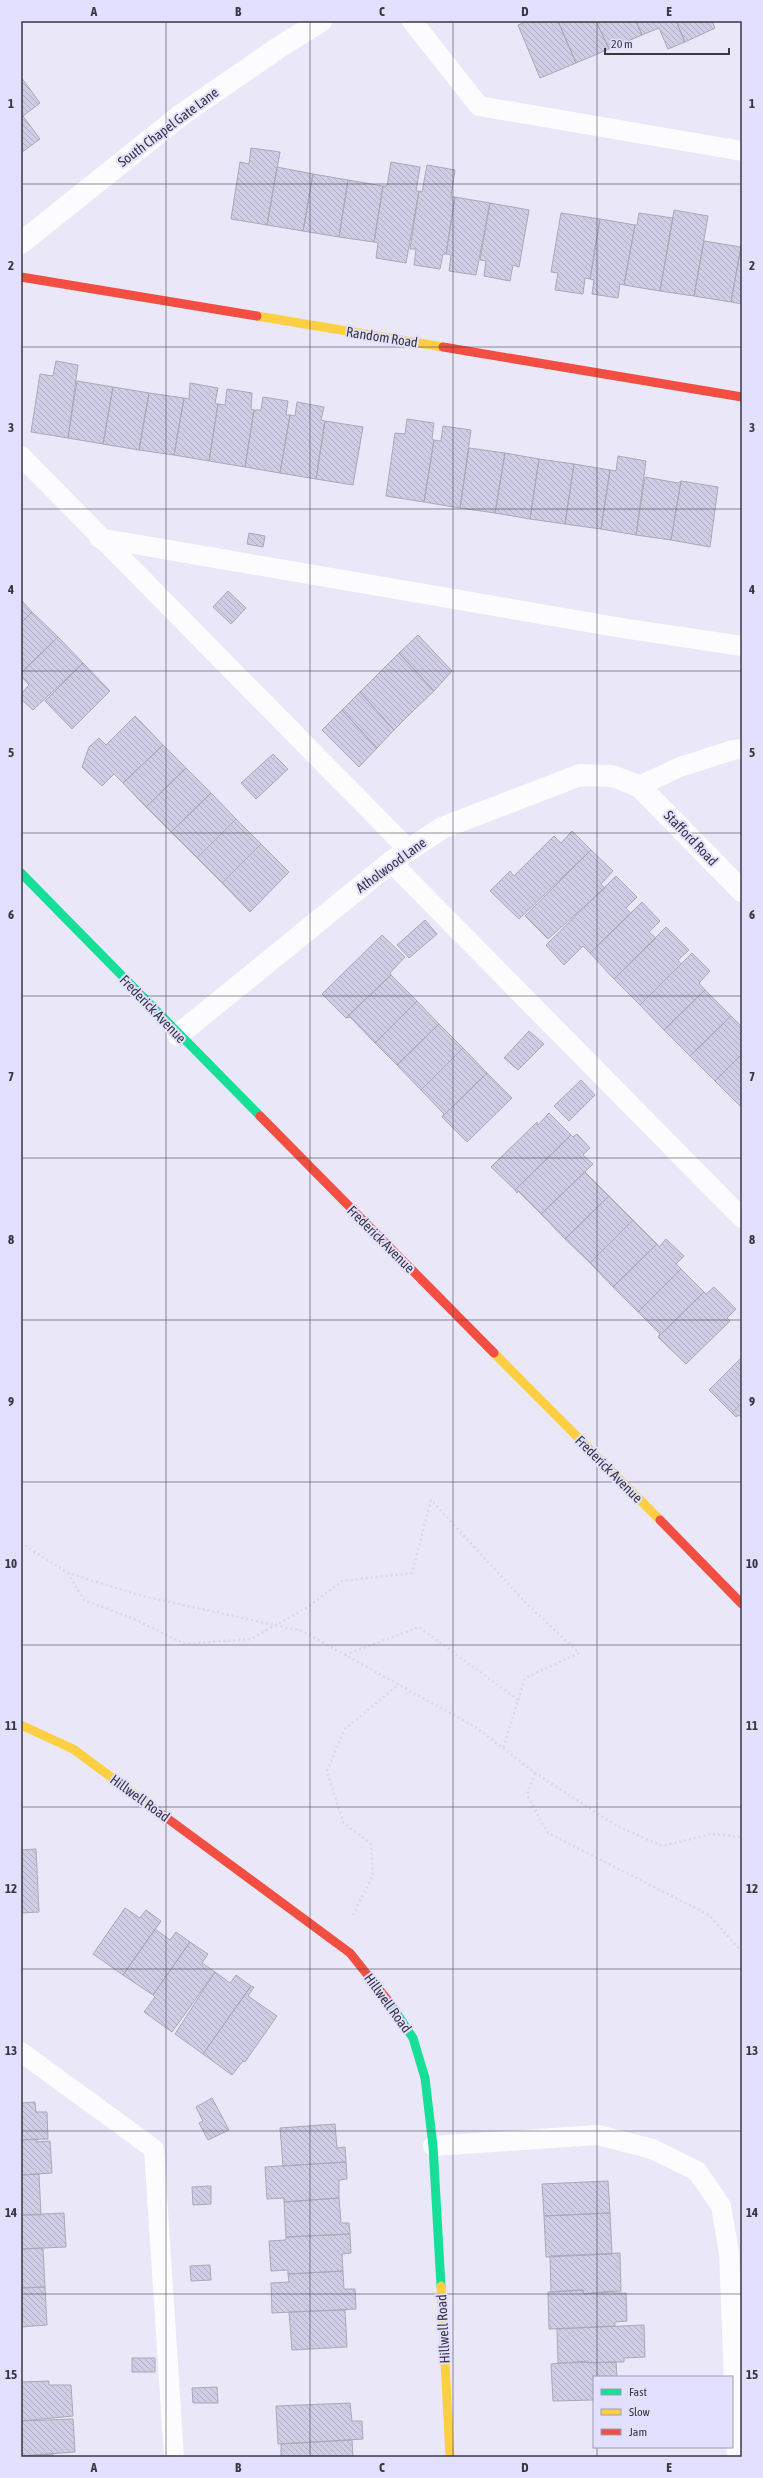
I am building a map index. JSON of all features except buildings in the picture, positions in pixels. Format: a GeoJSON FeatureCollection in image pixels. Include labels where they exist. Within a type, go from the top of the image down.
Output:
{"type":"FeatureCollection","features":[{"type":"Feature","properties":{"kind":"street","name":"South Chapel Gate Lane"},"geometry":{"type":"LineString","coordinates":[[21,243],[181,115],[278,48],[321,21]]}},
{"type":"Feature","properties":{"kind":"street","name":"Random Road"},"geometry":{"type":"LineString","coordinates":[[21,277],[742,397]]}},
{"type":"Feature","properties":{"kind":"street","name":"Atholwood Lane"},"geometry":{"type":"LineString","coordinates":[[178,1035],[400,856],[442,828],[580,775],[612,776],[640,786]]}},
{"type":"Feature","properties":{"kind":"street","name":"Stafford Road"},"geometry":{"type":"LineString","coordinates":[[640,786],[742,891]]}},
{"type":"Feature","properties":{"kind":"street","name":"Frederick Avenue"},"geometry":{"type":"LineString","coordinates":[[21,873],[178,1035],[742,1604]]}},
{"type":"Feature","properties":{"kind":"street","name":"Hillwell Road"},"geometry":{"type":"LineString","coordinates":[[21,1726],[73,1749],[350,1953],[388,2000],[413,2038],[425,2078],[433,2146],[450,2457]]}},
{"type":"Feature","properties":{"kind":"lane"},"geometry":{"type":"LineString","coordinates":[[412,21],[478,106],[742,151]]}},
{"type":"Feature","properties":{"kind":"lane"},"geometry":{"type":"LineString","coordinates":[[21,456],[742,1218]]}},
{"type":"Feature","properties":{"kind":"lane"},"geometry":{"type":"LineString","coordinates":[[100,538],[606,625],[742,646]]}},
{"type":"Feature","properties":{"kind":"lane"},"geometry":{"type":"LineString","coordinates":[[640,786],[680,766],[733,750],[742,749]]}},
{"type":"Feature","properties":{"kind":"lane"},"geometry":{"type":"LineString","coordinates":[[21,2052],[154,2149],[174,2457]]}},
{"type":"Feature","properties":{"kind":"lane"},"geometry":{"type":"LineString","coordinates":[[433,2146],[598,2135],[652,2149],[697,2171],[720,2206],[729,2253],[737,2457]]}},
{"type":"Feature","properties":{"kind":"path"},"geometry":{"type":"LineString","coordinates":[[68,1573],[84,1600],[132,1618],[185,1644],[251,1640],[308,1607],[342,1581],[412,1573],[432,1500],[526,1603],[579,1653],[525,1678],[503,1749]]}},
{"type":"Feature","properties":{"kind":"path"},"geometry":{"type":"LineString","coordinates":[[21,1543],[68,1573],[142,1596],[302,1632],[477,1728],[535,1773],[617,1826],[662,1846],[711,1834],[742,1837]]}},
{"type":"Feature","properties":{"kind":"path"},"geometry":{"type":"LineString","coordinates":[[345,1655],[419,1627],[518,1700]]}},
{"type":"Feature","properties":{"kind":"path"},"geometry":{"type":"LineString","coordinates":[[339,1945],[373,1875],[371,1844],[343,1822],[327,1771],[344,1730],[399,1684]]}},
{"type":"Feature","properties":{"kind":"path"},"geometry":{"type":"LineString","coordinates":[[535,1773],[527,1795],[548,1833],[709,1915],[742,1952]]}},
{"type":"Feature","properties":{"kind":"traffic: fast"},"geometry":{"type":"LineString","coordinates":[[21,873],[260,1116]]}},
{"type":"Feature","properties":{"kind":"traffic: fast"},"geometry":{"type":"LineString","coordinates":[[390,2003],[413,2038],[425,2078],[433,2146],[441,2286]]}},
{"type":"Feature","properties":{"kind":"traffic: slow"},"geometry":{"type":"LineString","coordinates":[[257,316],[443,347]]}},
{"type":"Feature","properties":{"kind":"traffic: slow"},"geometry":{"type":"LineString","coordinates":[[494,1353],[660,1520]]}},
{"type":"Feature","properties":{"kind":"traffic: slow"},"geometry":{"type":"LineString","coordinates":[[21,1725],[73,1749],[152,1807]]}},
{"type":"Feature","properties":{"kind":"traffic: slow"},"geometry":{"type":"LineString","coordinates":[[441,2286],[450,2457]]}},
{"type":"Feature","properties":{"kind":"traffic: jam"},"geometry":{"type":"LineString","coordinates":[[21,277],[257,316]]}},
{"type":"Feature","properties":{"kind":"traffic: jam"},"geometry":{"type":"LineString","coordinates":[[443,347],[742,397]]}},
{"type":"Feature","properties":{"kind":"traffic: jam"},"geometry":{"type":"LineString","coordinates":[[260,1116],[494,1353]]}},
{"type":"Feature","properties":{"kind":"traffic: jam"},"geometry":{"type":"LineString","coordinates":[[660,1520],[742,1604]]}},
{"type":"Feature","properties":{"kind":"traffic: jam"},"geometry":{"type":"LineString","coordinates":[[152,1807],[350,1953],[390,2003]]}}]}
